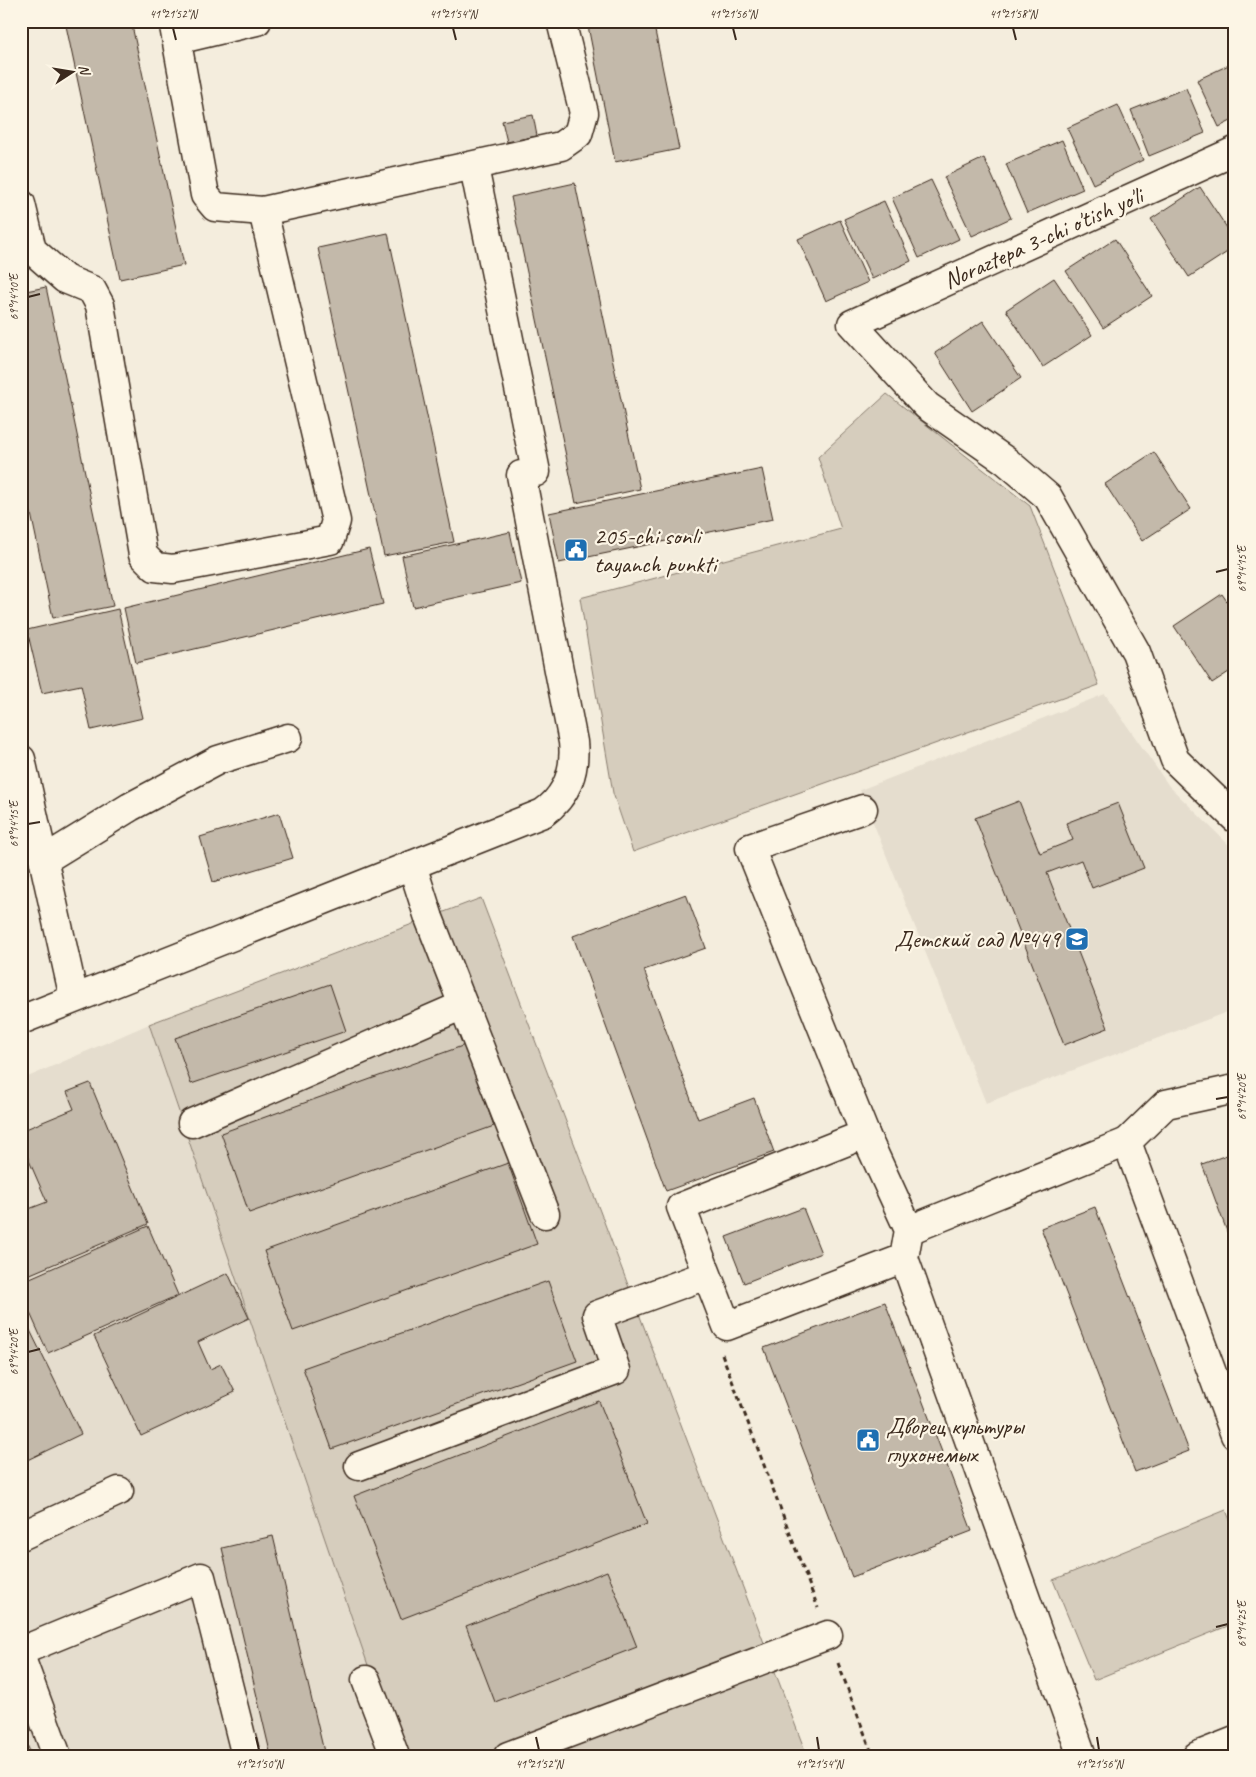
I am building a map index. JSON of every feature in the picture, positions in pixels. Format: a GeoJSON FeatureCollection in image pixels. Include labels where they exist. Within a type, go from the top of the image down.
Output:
{"type":"FeatureCollection","features":[{"type":"Feature","properties":{"kind":"street"},"geometry":{"type":"LineString","coordinates":[[257,21],[175,30],[205,195],[214,207],[263,211],[474,167],[561,146],[578,134],[584,113],[561,21]]}},
{"type":"Feature","properties":{"kind":"street","name":"Noraztepa 3-chi o'tish yo'li"},"geometry":{"type":"LineString","coordinates":[[1235,151],[852,324],[927,406],[1006,461],[1048,497],[1136,652],[1175,760],[1235,818]]}},
{"type":"Feature","properties":{"kind":"street"},"geometry":{"type":"LineString","coordinates":[[21,1020],[543,813],[559,799],[570,781],[574,762],[573,742],[521,475],[536,472],[474,167]]}},
{"type":"Feature","properties":{"kind":"street"},"geometry":{"type":"LineString","coordinates":[[21,204],[32,250],[65,279],[92,290],[100,305],[143,555],[155,567],[173,569],[330,540],[336,521],[263,211]]}},
{"type":"Feature","properties":{"kind":"street"},"geometry":{"type":"LineString","coordinates":[[44,860],[130,807],[218,760],[288,738]]}},
{"type":"Feature","properties":{"kind":"street"},"geometry":{"type":"LineString","coordinates":[[21,759],[74,998]]}},
{"type":"Feature","properties":{"kind":"street"},"geometry":{"type":"LineString","coordinates":[[863,809],[750,848],[865,1134],[910,1230],[904,1258],[1082,1756]]}},
{"type":"Feature","properties":{"kind":"street"},"geometry":{"type":"LineString","coordinates":[[412,865],[429,918],[545,1214]]}},
{"type":"Feature","properties":{"kind":"street"},"geometry":{"type":"LineString","coordinates":[[192,1123],[463,1005]]}},
{"type":"Feature","properties":{"kind":"street"},"geometry":{"type":"LineString","coordinates":[[910,1230],[1127,1142],[1166,1104],[1235,1089]]}},
{"type":"Feature","properties":{"kind":"street"},"geometry":{"type":"LineString","coordinates":[[865,1134],[681,1207],[727,1326],[904,1258]]}},
{"type":"Feature","properties":{"kind":"street"},"geometry":{"type":"LineString","coordinates":[[1127,1142],[1235,1435]]}},
{"type":"Feature","properties":{"kind":"street"},"geometry":{"type":"LineString","coordinates":[[359,1466],[616,1370],[597,1315],[706,1275]]}},
{"type":"Feature","properties":{"kind":"street"},"geometry":{"type":"LineString","coordinates":[[21,1536],[119,1491]]}},
{"type":"Feature","properties":{"kind":"street"},"geometry":{"type":"LineString","coordinates":[[21,1651],[201,1576],[246,1756]]}},
{"type":"Feature","properties":{"kind":"street"},"geometry":{"type":"LineString","coordinates":[[508,1756],[535,1751],[828,1635]]}},
{"type":"Feature","properties":{"kind":"street"},"geometry":{"type":"LineString","coordinates":[[21,1658],[58,1756]]}},
{"type":"Feature","properties":{"kind":"street"},"geometry":{"type":"LineString","coordinates":[[366,1680],[395,1756]]}},
{"type":"Feature","properties":{"kind":"street"},"geometry":{"type":"LineString","coordinates":[[1196,1756],[1235,1741]]}},
{"type":"Feature","properties":{"kind":"path"},"geometry":{"type":"LineString","coordinates":[[722,1352],[873,1756]]}},
{"type":"Feature","properties":{"kind":"shaded area"},"geometry":{"type":"Polygon","coordinates":[[[887,394],[1030,506],[1099,685],[633,852],[613,793],[580,598],[841,529],[818,457],[887,394]]]}},
{"type":"Feature","properties":{"kind":"shaded area","name":"Детский сад №449"},"geometry":{"type":"Polygon","coordinates":[[[1105,694],[1169,786],[1235,851],[1235,1009],[986,1103],[860,790],[1105,694]]]}},
{"type":"Feature","properties":{"kind":"shaded area"},"geometry":{"type":"Polygon","coordinates":[[[481,898],[807,1756],[399,1756],[149,1024],[481,898]]]}},
{"type":"Feature","properties":{"kind":"shaded area"},"geometry":{"type":"Polygon","coordinates":[[[149,1024],[399,1756],[21,1756],[21,1080],[149,1024]]]}},
{"type":"Feature","properties":{"kind":"shaded area"},"geometry":{"type":"Polygon","coordinates":[[[1226,1510],[1235,1533],[1235,1623],[1094,1680],[1053,1580],[1226,1510]]]}},
{"type":"Feature","properties":{"kind":"building"},"geometry":{"type":"Polygon","coordinates":[[[65,21],[131,21],[184,265],[120,279],[65,21]]]}},
{"type":"Feature","properties":{"kind":"building"},"geometry":{"type":"Polygon","coordinates":[[[587,21],[653,21],[679,149],[615,162],[587,21]]]}},
{"type":"Feature","properties":{"kind":"building"},"geometry":{"type":"Polygon","coordinates":[[[1235,62],[1235,119],[1219,127],[1197,80],[1235,62]]]}},
{"type":"Feature","properties":{"kind":"building"},"geometry":{"type":"Polygon","coordinates":[[[1186,88],[1205,133],[1149,156],[1131,110],[1186,88]]]}},
{"type":"Feature","properties":{"kind":"building"},"geometry":{"type":"Polygon","coordinates":[[[1118,105],[1143,160],[1093,184],[1067,128],[1118,105]]]}},
{"type":"Feature","properties":{"kind":"building"},"geometry":{"type":"Polygon","coordinates":[[[533,115],[537,136],[507,142],[502,121],[533,115]]]}},
{"type":"Feature","properties":{"kind":"building"},"geometry":{"type":"Polygon","coordinates":[[[1062,140],[1083,189],[1027,213],[1006,164],[1062,140]]]}},
{"type":"Feature","properties":{"kind":"building"},"geometry":{"type":"Polygon","coordinates":[[[984,158],[1011,218],[972,236],[944,177],[984,158]]]}},
{"type":"Feature","properties":{"kind":"building"},"geometry":{"type":"Polygon","coordinates":[[[931,180],[959,239],[919,258],[892,198],[931,180]]]}},
{"type":"Feature","properties":{"kind":"building"},"geometry":{"type":"Polygon","coordinates":[[[575,183],[640,489],[576,503],[511,197],[575,183]]]}},
{"type":"Feature","properties":{"kind":"building"},"geometry":{"type":"Polygon","coordinates":[[[1200,187],[1235,240],[1235,247],[1189,277],[1151,219],[1200,187]]]}},
{"type":"Feature","properties":{"kind":"building"},"geometry":{"type":"Polygon","coordinates":[[[884,201],[911,261],[872,279],[844,219],[884,201]]]}},
{"type":"Feature","properties":{"kind":"building"},"geometry":{"type":"Polygon","coordinates":[[[840,220],[868,282],[826,301],[798,239],[840,220]]]}},
{"type":"Feature","properties":{"kind":"building"},"geometry":{"type":"Polygon","coordinates":[[[388,233],[454,542],[384,556],[318,248],[388,233]]]}},
{"type":"Feature","properties":{"kind":"building"},"geometry":{"type":"Polygon","coordinates":[[[1115,239],[1152,296],[1103,328],[1066,271],[1115,239]]]}},
{"type":"Feature","properties":{"kind":"building"},"geometry":{"type":"Polygon","coordinates":[[[1054,278],[1092,335],[1043,367],[1006,310],[1054,278]]]}},
{"type":"Feature","properties":{"kind":"building"},"geometry":{"type":"Polygon","coordinates":[[[46,287],[113,606],[53,618],[21,466],[21,292],[46,287]]]}},
{"type":"Feature","properties":{"kind":"building"},"geometry":{"type":"Polygon","coordinates":[[[983,321],[1021,378],[972,411],[935,353],[983,321]]]}},
{"type":"Feature","properties":{"kind":"building"},"geometry":{"type":"Polygon","coordinates":[[[1154,452],[1191,509],[1142,541],[1105,484],[1154,452]]]}},
{"type":"Feature","properties":{"kind":"building"},"geometry":{"type":"Polygon","coordinates":[[[762,469],[773,519],[559,563],[549,513],[762,469]]]}},
{"type":"Feature","properties":{"kind":"building"},"geometry":{"type":"Polygon","coordinates":[[[510,532],[521,583],[413,607],[402,556],[510,532]]]}},
{"type":"Feature","properties":{"kind":"building"},"geometry":{"type":"Polygon","coordinates":[[[369,549],[383,604],[136,663],[124,608],[369,549]]]}},
{"type":"Feature","properties":{"kind":"building"},"geometry":{"type":"Polygon","coordinates":[[[1222,594],[1235,613],[1235,668],[1212,683],[1174,626],[1222,594]]]}},
{"type":"Feature","properties":{"kind":"building"},"geometry":{"type":"Polygon","coordinates":[[[118,609],[143,718],[91,730],[81,685],[42,693],[27,630],[118,609]]]}},
{"type":"Feature","properties":{"kind":"building"},"geometry":{"type":"Polygon","coordinates":[[[1019,801],[1040,853],[1073,840],[1066,823],[1118,803],[1144,868],[1092,888],[1081,860],[1047,873],[1108,1028],[1064,1045],[975,818],[1019,801]]]}},
{"type":"Feature","properties":{"kind":"building"},"geometry":{"type":"Polygon","coordinates":[[[279,813],[293,858],[213,882],[200,837],[279,813]]]}},
{"type":"Feature","properties":{"kind":"building"},"geometry":{"type":"Polygon","coordinates":[[[686,894],[706,948],[644,970],[698,1119],[754,1098],[774,1152],[666,1191],[573,936],[686,894]]]}},
{"type":"Feature","properties":{"kind":"building"},"geometry":{"type":"Polygon","coordinates":[[[330,984],[346,1031],[191,1084],[175,1038],[330,984]]]}},
{"type":"Feature","properties":{"kind":"building"},"geometry":{"type":"Polygon","coordinates":[[[465,1045],[494,1126],[249,1213],[221,1133],[465,1045]]]}},
{"type":"Feature","properties":{"kind":"building"},"geometry":{"type":"Polygon","coordinates":[[[90,1083],[148,1224],[21,1278],[21,1212],[47,1202],[21,1142],[21,1131],[74,1109],[67,1092],[90,1083]]]}},
{"type":"Feature","properties":{"kind":"building"},"geometry":{"type":"Polygon","coordinates":[[[1235,1152],[1235,1253],[1202,1164],[1235,1152]]]}},
{"type":"Feature","properties":{"kind":"building"},"geometry":{"type":"Polygon","coordinates":[[[508,1163],[537,1244],[293,1331],[264,1251],[508,1163]]]}},
{"type":"Feature","properties":{"kind":"building"},"geometry":{"type":"Polygon","coordinates":[[[1095,1207],[1189,1451],[1135,1472],[1041,1228],[1095,1207]]]}},
{"type":"Feature","properties":{"kind":"building"},"geometry":{"type":"Polygon","coordinates":[[[803,1208],[821,1253],[744,1283],[726,1237],[803,1208]]]}},
{"type":"Feature","properties":{"kind":"building"},"geometry":{"type":"Polygon","coordinates":[[[148,1226],[178,1295],[48,1353],[21,1293],[21,1282],[148,1226]]]}},
{"type":"Feature","properties":{"kind":"building"},"geometry":{"type":"Polygon","coordinates":[[[228,1273],[249,1318],[198,1342],[210,1369],[221,1364],[235,1392],[141,1436],[94,1336],[228,1273]]]}},
{"type":"Feature","properties":{"kind":"building"},"geometry":{"type":"Polygon","coordinates":[[[548,1281],[577,1361],[332,1449],[303,1368],[548,1281]]]}},
{"type":"Feature","properties":{"kind":"building"},"geometry":{"type":"Polygon","coordinates":[[[885,1302],[972,1531],[852,1577],[764,1348],[885,1302]]]}},
{"type":"Feature","properties":{"kind":"building"},"geometry":{"type":"Polygon","coordinates":[[[21,1312],[81,1434],[21,1463],[21,1312]]]}},
{"type":"Feature","properties":{"kind":"building"},"geometry":{"type":"Polygon","coordinates":[[[599,1401],[647,1524],[401,1619],[354,1496],[599,1401]]]}},
{"type":"Feature","properties":{"kind":"building"},"geometry":{"type":"Polygon","coordinates":[[[273,1536],[325,1756],[271,1756],[222,1548],[273,1536]]]}},
{"type":"Feature","properties":{"kind":"building"},"geometry":{"type":"Polygon","coordinates":[[[607,1571],[637,1647],[495,1702],[466,1626],[607,1571]]]}},
{"type":"Feature","properties":{"kind":"building"},"geometry":{"type":"Polygon","coordinates":[[[21,1731],[32,1756],[21,1756],[21,1731]]]}},
{"type":"Feature","properties":{"kind":"place","name":"205-chi sonli tayanch punkti"},"geometry":{"type":"Point","coordinates":[576,550]}},
{"type":"Feature","properties":{"kind":"place","name":"Детский сад №449"},"geometry":{"type":"Point","coordinates":[1077,939]}},
{"type":"Feature","properties":{"kind":"place","name":"Дворец культуры глухонемых"},"geometry":{"type":"Point","coordinates":[868,1440]}}]}
